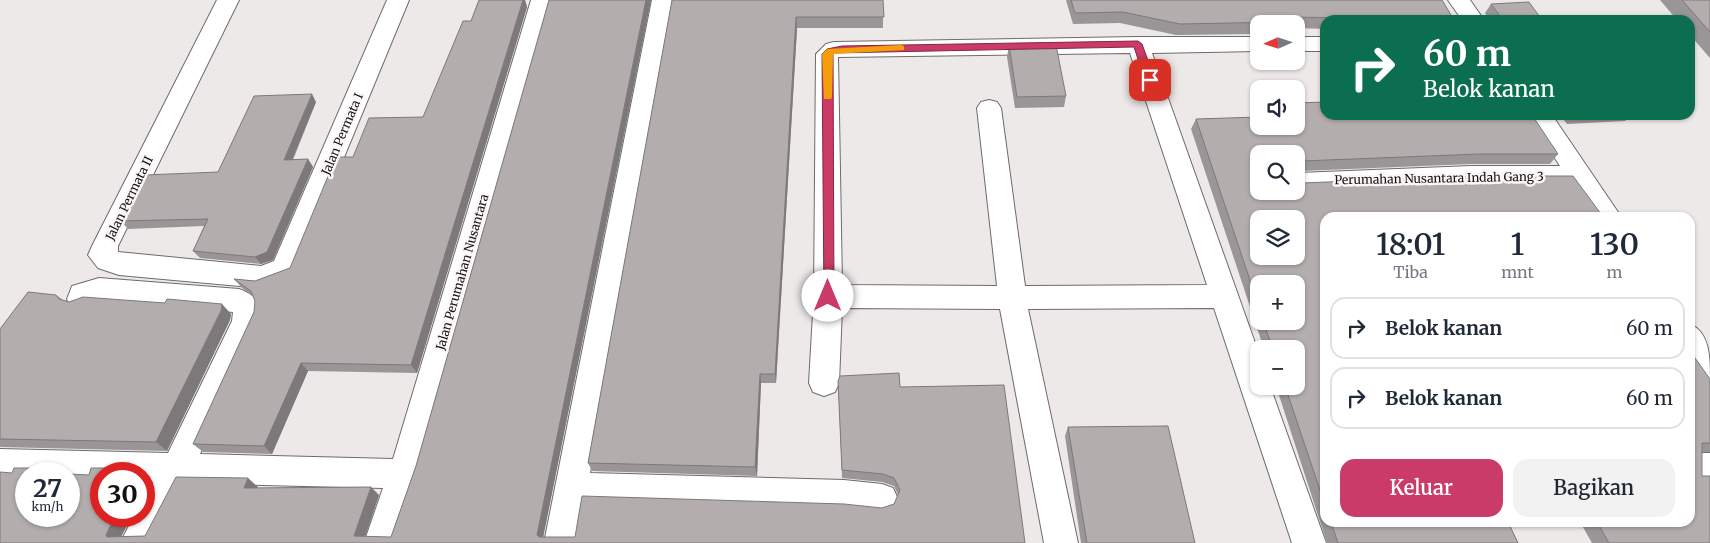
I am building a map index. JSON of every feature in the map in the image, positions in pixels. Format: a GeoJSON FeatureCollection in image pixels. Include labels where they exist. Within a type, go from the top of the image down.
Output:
{"type":"FeatureCollection","features":[{"type":"Feature","properties":{"kind":"street","name":"Jalan Permata II"},"geometry":{"type":"LineString","coordinates":[[228,0],[109,238],[102,256],[119,264],[262,277],[285,268]]}},
{"type":"Feature","properties":{"kind":"street","name":"Jalan Permata I"},"geometry":{"type":"LineString","coordinates":[[285,268],[398,0]]}},
{"type":"Feature","properties":{"kind":"street","name":"Jalan Perumahan Nusantara"},"geometry":{"type":"LineString","coordinates":[[381,543],[405,474],[510,99],[542,0]]}},
{"type":"Feature","properties":{"kind":"street"},"geometry":{"type":"LineString","coordinates":[[561,543],[663,0]]}},
{"type":"Feature","properties":{"kind":"street"},"geometry":{"type":"LineString","coordinates":[[1459,0],[1470,15]]}},
{"type":"Feature","properties":{"kind":"street"},"geometry":{"type":"LineString","coordinates":[[1138,44],[1226,296],[1309,543]]}},
{"type":"Feature","properties":{"kind":"street"},"geometry":{"type":"LineString","coordinates":[[824,383],[828,296],[827,54],[834,49],[1250,44]]}},
{"type":"Feature","properties":{"kind":"street"},"geometry":{"type":"LineString","coordinates":[[1305,44],[1320,44]]}},
{"type":"Feature","properties":{"kind":"street"},"geometry":{"type":"LineString","coordinates":[[989,108],[1012,298],[1061,543]]}},
{"type":"Feature","properties":{"kind":"street"},"geometry":{"type":"LineString","coordinates":[[1542,120],[1605,212]]}},
{"type":"Feature","properties":{"kind":"street","name":"Perumahan Nusantara Indah Gang 3"},"geometry":{"type":"LineString","coordinates":[[1305,182],[1471,175],[1580,175]]}},
{"type":"Feature","properties":{"kind":"street"},"geometry":{"type":"LineString","coordinates":[[81,299],[82,294],[99,289],[239,300],[246,305],[248,311],[246,321],[176,469],[137,543]]}},
{"type":"Feature","properties":{"kind":"street"},"geometry":{"type":"LineString","coordinates":[[828,296],[1012,298],[1226,296]]}},
{"type":"Feature","properties":{"kind":"street"},"geometry":{"type":"LineString","coordinates":[[1695,344],[1710,366]]}},
{"type":"Feature","properties":{"kind":"street"},"geometry":{"type":"LineString","coordinates":[[0,464],[405,474]]}},
{"type":"Feature","properties":{"kind":"street"},"geometry":{"type":"LineString","coordinates":[[1695,468],[1710,468]]}},
{"type":"Feature","properties":{"kind":"street"},"geometry":{"type":"LineString","coordinates":[[570,487],[844,496],[882,499]]}},
{"type":"Feature","properties":{"kind":"building"},"geometry":{"type":"Polygon","coordinates":[[[479,0],[523,0],[411,365],[301,363],[264,446],[193,444],[254,312],[255,301],[251,291],[234,279],[255,281],[290,268],[336,157],[353,157],[369,118],[423,117],[463,21],[471,21],[479,0]]]}},
{"type":"Feature","properties":{"kind":"building"},"geometry":{"type":"Polygon","coordinates":[[[549,0],[646,0],[537,535],[539,537],[575,537],[582,496],[844,504],[882,508],[894,504],[900,490],[894,478],[883,474],[842,470],[838,381],[840,376],[899,373],[900,387],[1004,385],[1025,543],[0,543],[0,472],[12,473],[14,468],[15,527],[80,527],[80,475],[89,475],[90,472],[90,527],[110,527],[106,535],[107,537],[145,536],[150,527],[155,527],[155,517],[176,477],[248,478],[244,488],[371,487],[354,536],[391,537],[416,466],[549,0]]]}},
{"type":"Feature","properties":{"kind":"building"},"geometry":{"type":"Polygon","coordinates":[[[672,0],[883,0],[884,17],[796,17],[775,374],[760,374],[755,467],[588,463],[672,0]]]}},
{"type":"Feature","properties":{"kind":"building"},"geometry":{"type":"Polygon","coordinates":[[[1071,0],[1442,0],[1451,15],[1320,15],[1320,17],[1305,17],[1305,15],[1250,15],[1250,23],[1180,24],[1123,12],[1075,13],[1071,0]]]}},
{"type":"Feature","properties":{"kind":"building"},"geometry":{"type":"Polygon","coordinates":[[[1682,0],[1710,0],[1710,32],[1682,0]]]}},
{"type":"Feature","properties":{"kind":"building"},"geometry":{"type":"Polygon","coordinates":[[[1529,2],[1538,15],[1499,15],[1491,4],[1529,2]]]}},
{"type":"Feature","properties":{"kind":"building"},"geometry":{"type":"Polygon","coordinates":[[[1009,45],[1056,45],[1066,96],[1017,97],[1009,45]]]}},
{"type":"Feature","properties":{"kind":"building"},"geometry":{"type":"Polygon","coordinates":[[[312,94],[284,160],[308,159],[267,252],[255,257],[193,251],[208,219],[121,221],[145,175],[218,172],[254,96],[312,94]]]}},
{"type":"Feature","properties":{"kind":"building"},"geometry":{"type":"Polygon","coordinates":[[[1320,102],[1320,120],[1535,120],[1558,154],[1479,154],[1305,161],[1305,145],[1250,145],[1250,200],[1305,200],[1305,183],[1479,176],[1573,176],[1600,212],[1320,212],[1320,490],[1288,395],[1305,395],[1305,340],[1270,340],[1266,330],[1305,330],[1305,275],[1250,275],[1250,280],[1196,119],[1250,117],[1250,135],[1305,135],[1305,103],[1320,102]]]}},
{"type":"Feature","properties":{"kind":"building"},"geometry":{"type":"Polygon","coordinates":[[[28,292],[56,295],[59,299],[69,302],[83,297],[165,303],[167,299],[222,304],[221,311],[156,442],[0,439],[0,329],[28,292]]]}},
{"type":"Feature","properties":{"kind":"building"},"geometry":{"type":"Polygon","coordinates":[[[1695,358],[1710,379],[1710,443],[1702,443],[1702,476],[1710,476],[1710,543],[1609,543],[1600,527],[1695,527],[1695,358]]]}},
{"type":"Feature","properties":{"kind":"building"},"geometry":{"type":"Polygon","coordinates":[[[1168,426],[1195,543],[1087,543],[1068,427],[1168,426]]]}},
{"type":"Feature","properties":{"kind":"building"},"geometry":{"type":"Polygon","coordinates":[[[1333,527],[1510,527],[1518,543],[1338,543],[1333,527]]]}},
{"type":"Feature","properties":{"kind":"slow traffic"},"geometry":{"type":"LineString","coordinates":[[827,97],[827,54],[830,51],[834,49],[901,48]]}},
{"type":"Feature","properties":{"kind":"route"},"geometry":{"type":"LineString","coordinates":[[828,296],[827,54],[830,51],[834,49],[1138,44],[1150,80]]}}]}
